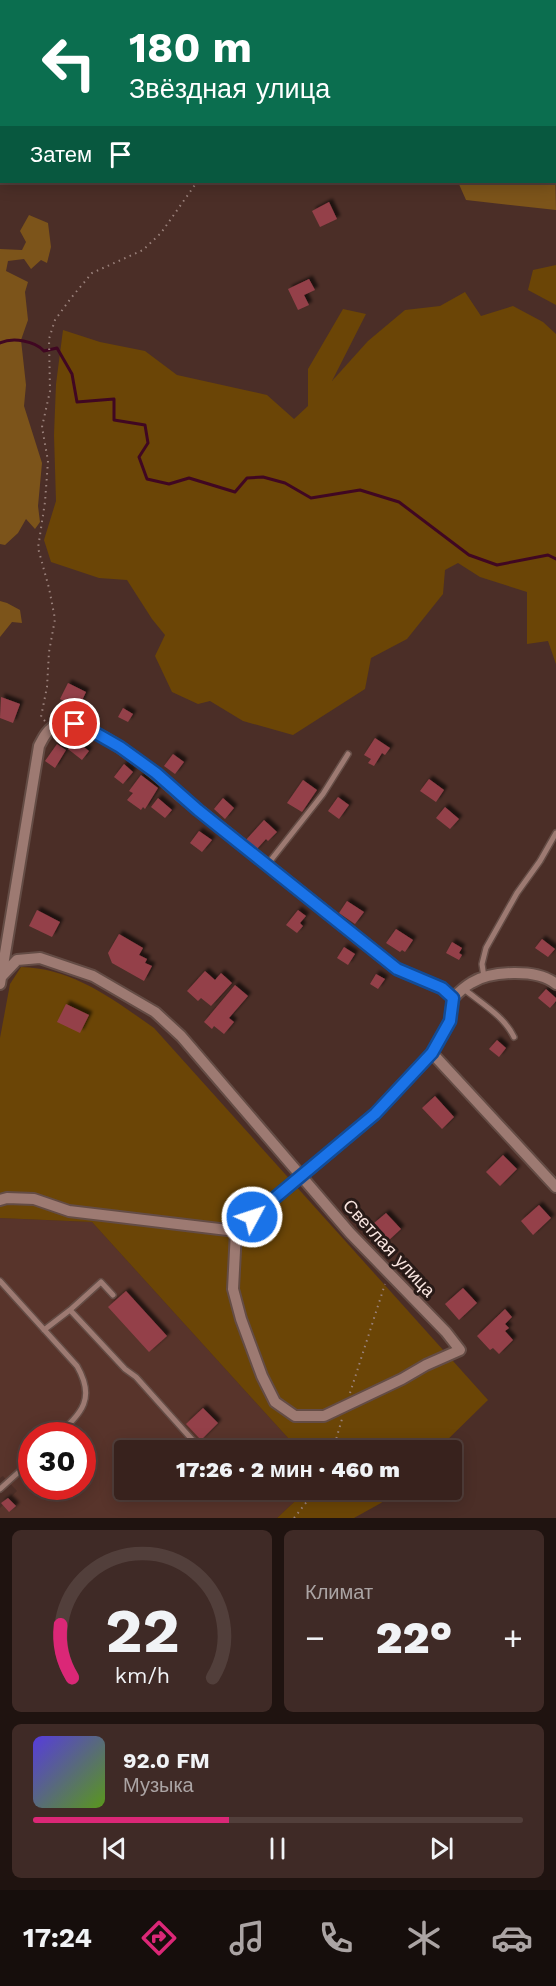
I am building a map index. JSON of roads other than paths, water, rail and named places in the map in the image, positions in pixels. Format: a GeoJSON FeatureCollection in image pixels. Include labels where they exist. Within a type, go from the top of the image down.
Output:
{"type":"FeatureCollection","features":[{"type":"Feature","properties":{"kind":"street"},"geometry":{"type":"LineString","coordinates":[[1,980],[39,746],[46,734],[56,725],[75,724],[120,747],[156,773],[397,969],[442,988],[453,998]]}},
{"type":"Feature","properties":{"kind":"street","name":"Светлая улица"},"geometry":{"type":"LineString","coordinates":[[1,980],[16,960],[40,958],[93,976],[155,1012],[181,1036],[350,1233],[446,1332],[460,1350],[324,1416],[295,1416],[275,1402],[252,1349],[233,1289],[236,1231]]}},
{"type":"Feature","properties":{"kind":"street"},"geometry":{"type":"LineString","coordinates":[[0,1200],[34,1199],[69,1211],[236,1231],[375,1114],[432,1053],[450,1021],[453,998],[471,983],[492,974],[530,974],[552,980],[556,984]]}},
{"type":"Feature","properties":{"kind":"street"},"geometry":{"type":"LineString","coordinates":[[432,1053],[556,1187]]}},
{"type":"Feature","properties":{"kind":"lane"},"geometry":{"type":"LineString","coordinates":[[267,865],[323,794],[348,754]]}},
{"type":"Feature","properties":{"kind":"lane"},"geometry":{"type":"LineString","coordinates":[[484,977],[482,964],[486,948],[517,893],[540,861],[556,833]]}},
{"type":"Feature","properties":{"kind":"lane"},"geometry":{"type":"LineString","coordinates":[[464,989],[489,1008],[514,1037]]}},
{"type":"Feature","properties":{"kind":"lane"},"geometry":{"type":"LineString","coordinates":[[0,1281],[77,1366],[87,1389],[85,1402],[79,1414],[71,1422]]}},
{"type":"Feature","properties":{"kind":"lane"},"geometry":{"type":"LineString","coordinates":[[44,1330],[100,1282],[113,1295]]}},
{"type":"Feature","properties":{"kind":"lane"},"geometry":{"type":"LineString","coordinates":[[70,1310],[125,1369],[136,1377],[192,1440]]}},
{"type":"Feature","properties":{"kind":"lane"},"geometry":{"type":"LineString","coordinates":[[0,1489],[18,1473]]}},
{"type":"Feature","properties":{"kind":"waterway"},"geometry":{"type":"LineString","coordinates":[[0,343],[17,340],[30,342],[44,351],[57,348],[72,374],[77,402],[114,399],[114,420],[145,425],[148,443],[139,457],[147,479],[169,484],[189,478],[235,492],[247,478],[263,477],[285,483],[311,498],[360,490],[399,502],[469,555],[497,565],[548,555],[556,559]]}}]}
